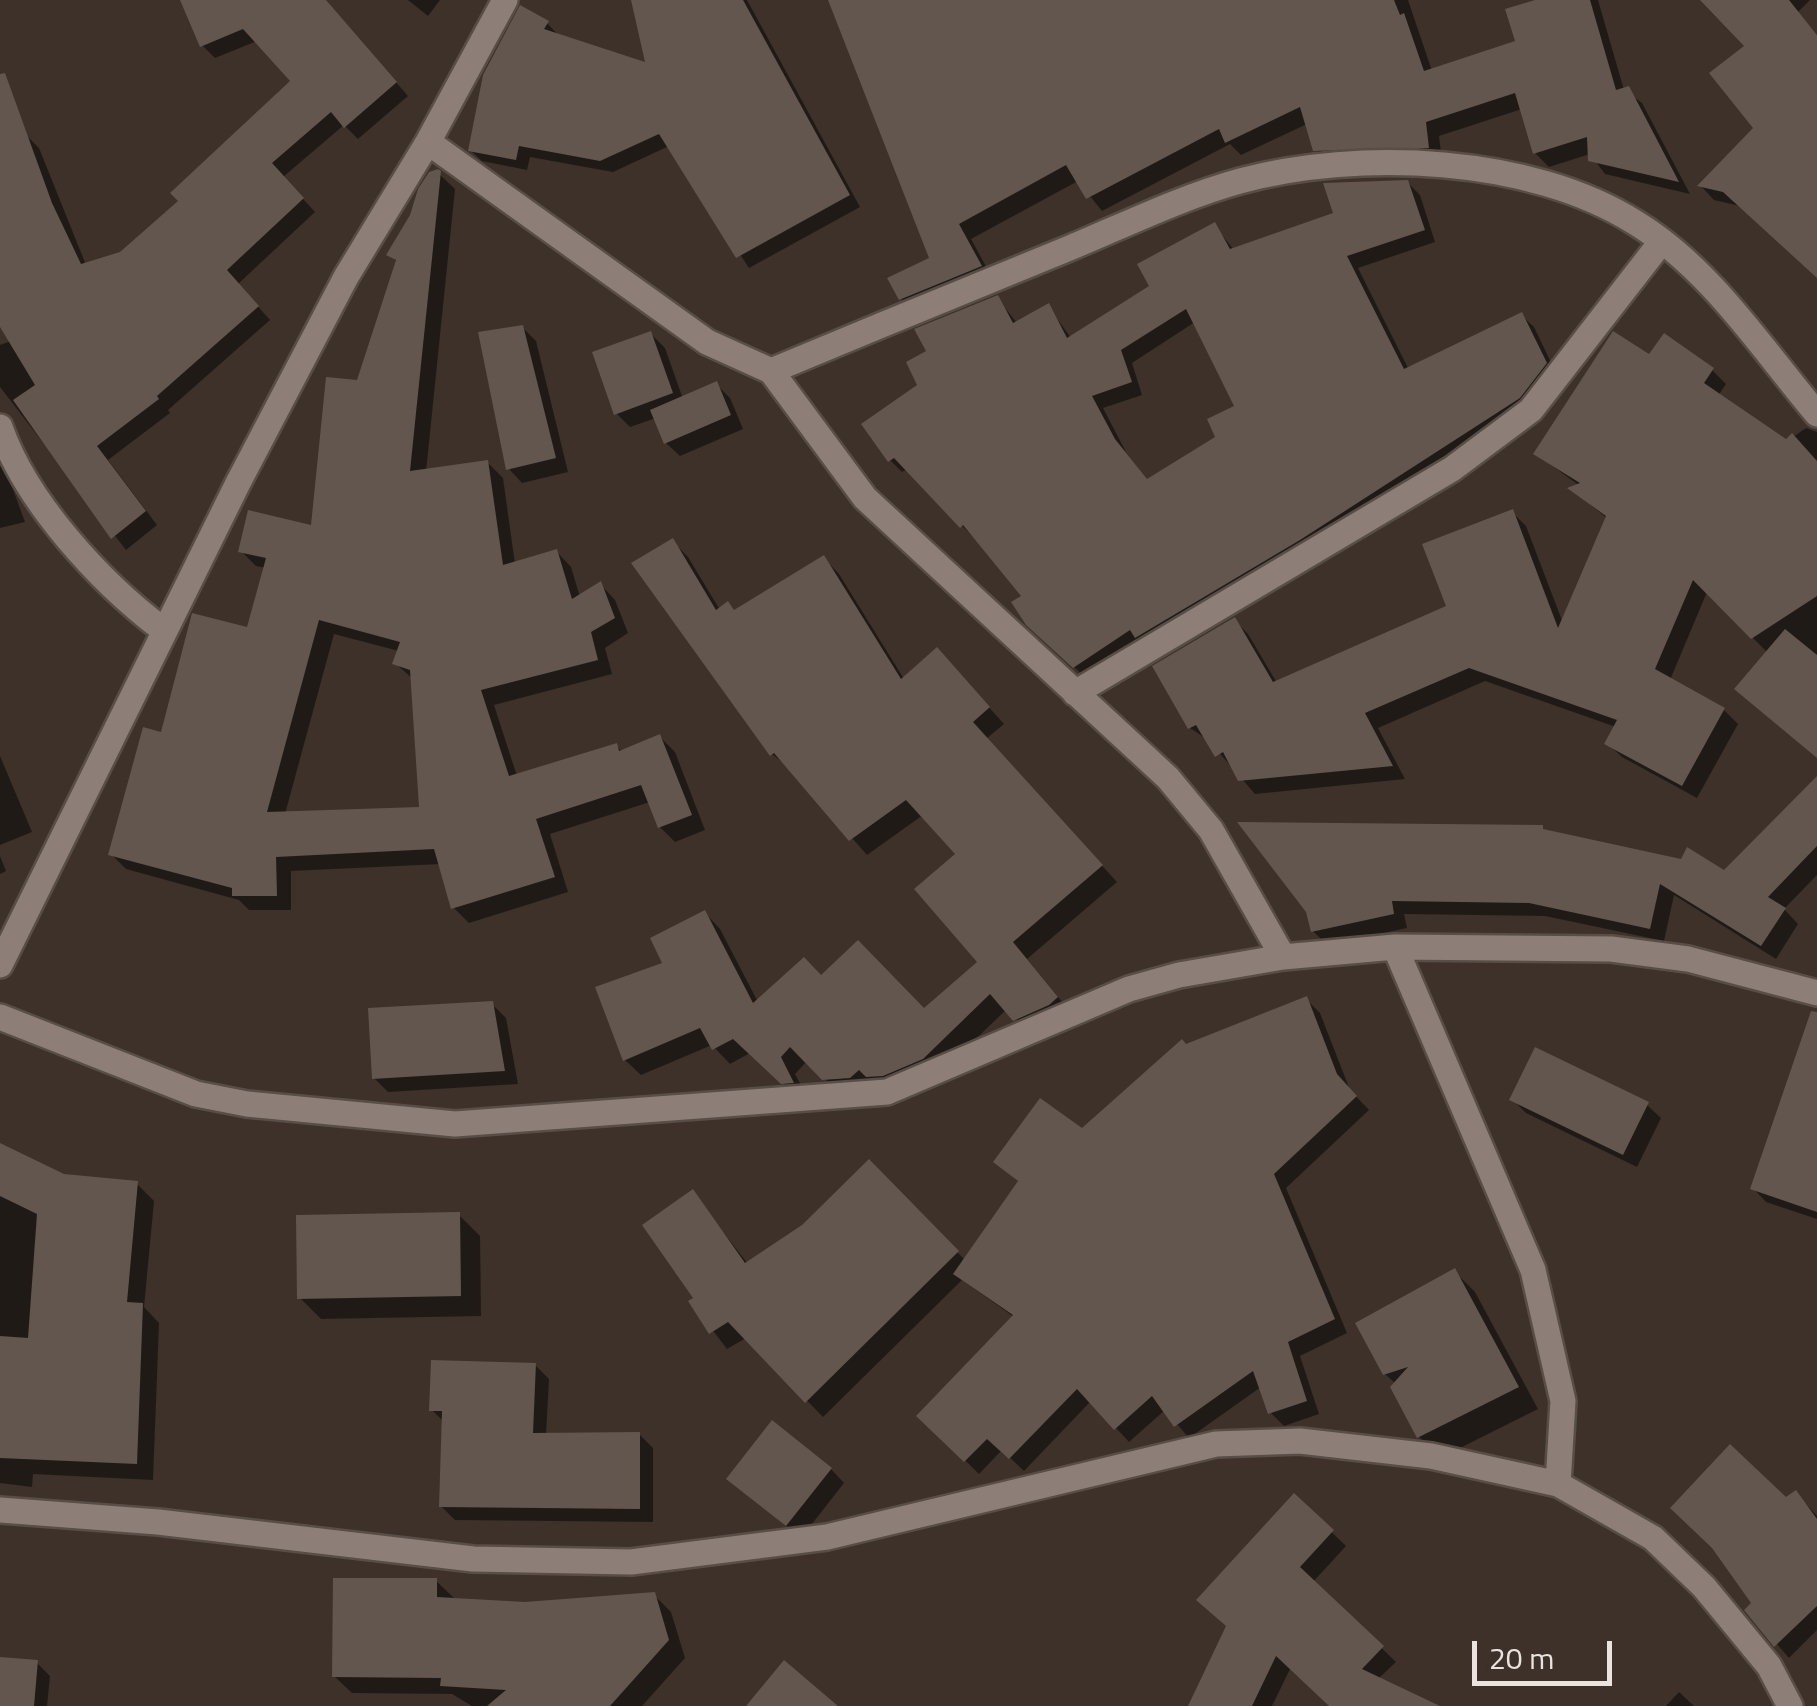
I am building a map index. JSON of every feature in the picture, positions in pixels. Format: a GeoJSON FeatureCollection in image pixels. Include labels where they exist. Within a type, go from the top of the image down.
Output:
{"type":"FeatureCollection","features":[{"type":"Feature","properties":{"kind":"street"},"geometry":{"type":"LineString","coordinates":[[0,965],[162,629],[346,277],[428,142],[505,0]]}},
{"type":"Feature","properties":{"kind":"street"},"geometry":{"type":"LineString","coordinates":[[428,142],[707,342],[772,370],[865,498],[1168,778],[1210,830],[1283,956]]}},
{"type":"Feature","properties":{"kind":"street"},"geometry":{"type":"LineString","coordinates":[[772,370],[1154,212],[1261,178],[1354,164],[1454,166],[1583,193],[1662,241],[1708,282],[1817,414]]}},
{"type":"Feature","properties":{"kind":"street"},"geometry":{"type":"LineString","coordinates":[[1075,692],[1452,470],[1531,410],[1662,241]]}},
{"type":"Feature","properties":{"kind":"street"},"geometry":{"type":"LineString","coordinates":[[0,427],[35,491],[100,578],[162,629]]}},
{"type":"Feature","properties":{"kind":"street"},"geometry":{"type":"LineString","coordinates":[[1396,948],[1533,1270],[1562,1401],[1558,1484]]}},
{"type":"Feature","properties":{"kind":"street"},"geometry":{"type":"LineString","coordinates":[[0,1017],[196,1094],[247,1104],[455,1124],[888,1092],[1129,989],[1179,975],[1283,956],[1396,948],[1611,949],[1688,959],[1817,993]]}},
{"type":"Feature","properties":{"kind":"street"},"geometry":{"type":"LineString","coordinates":[[0,1510],[158,1522],[474,1559],[632,1562],[826,1536],[1216,1444],[1300,1441],[1412,1454],[1558,1484],[1653,1538],[1704,1587],[1748,1640],[1790,1706]]}},
{"type":"Feature","properties":{"kind":"building"},"geometry":{"type":"Polygon","coordinates":[[[180,0],[326,0],[397,82],[344,128],[331,112],[272,163],[304,198],[227,270],[259,306],[157,396],[159,399],[97,446],[146,511],[111,539],[13,400],[35,385],[0,327],[0,74],[5,73],[52,203],[81,264],[120,252],[178,201],[170,193],[290,81],[243,29],[200,47],[180,0]]]}},
{"type":"Feature","properties":{"kind":"building"},"geometry":{"type":"Polygon","coordinates":[[[631,0],[743,0],[850,195],[736,258],[659,134],[600,161],[519,146],[516,160],[468,151],[483,75],[520,5],[549,21],[544,29],[645,62],[631,0]]]}},
{"type":"Feature","properties":{"kind":"building"},"geometry":{"type":"Polygon","coordinates":[[[828,0],[1394,0],[1400,15],[1404,13],[1424,71],[1515,41],[1505,9],[1535,0],[1590,0],[1616,90],[1629,86],[1679,182],[1588,161],[1587,137],[1533,154],[1515,93],[1426,122],[1429,148],[1313,151],[1300,107],[1225,143],[1219,129],[1086,199],[1066,165],[959,224],[982,266],[899,300],[887,278],[929,258],[828,0]]]}},
{"type":"Feature","properties":{"kind":"building"},"geometry":{"type":"Polygon","coordinates":[[[1700,0],[1789,0],[1817,35],[1817,278],[1723,192],[1697,186],[1753,128],[1709,73],[1744,46],[1700,0]]]}},
{"type":"Feature","properties":{"kind":"building"},"geometry":{"type":"Polygon","coordinates":[[[441,171],[410,471],[488,460],[503,565],[557,549],[572,599],[601,581],[615,618],[591,632],[598,660],[481,690],[509,776],[617,743],[619,751],[660,734],[692,815],[658,828],[641,785],[536,819],[555,877],[451,909],[434,849],[276,857],[277,896],[232,896],[232,888],[108,855],[143,727],[161,732],[192,613],[247,627],[266,558],[238,552],[248,510],[311,525],[326,377],[357,380],[396,260],[386,255],[429,172],[441,171]],[[319,620],[267,812],[419,807],[410,670],[392,664],[400,642],[319,620]]]}},
{"type":"Feature","properties":{"kind":"building"},"geometry":{"type":"Polygon","coordinates":[[[1408,180],[1425,230],[1347,256],[1404,369],[1522,312],[1547,363],[1520,398],[1300,540],[1135,638],[1130,630],[1073,668],[1026,625],[1011,602],[1021,596],[963,525],[960,528],[894,458],[888,462],[861,424],[917,385],[906,362],[926,351],[914,329],[998,295],[1013,323],[1049,303],[1067,338],[1149,286],[1137,264],[1215,222],[1230,249],[1333,213],[1323,183],[1408,180]],[[1186,309],[1121,350],[1132,382],[1092,396],[1115,439],[1147,479],[1215,437],[1207,419],[1234,406],[1186,309]]]}},
{"type":"Feature","properties":{"kind":"building"},"geometry":{"type":"Polygon","coordinates":[[[523,325],[556,458],[506,470],[478,332],[523,325]]]}},
{"type":"Feature","properties":{"kind":"building"},"geometry":{"type":"Polygon","coordinates":[[[651,331],[673,393],[614,415],[592,352],[651,331]]]}},
{"type":"Feature","properties":{"kind":"building"},"geometry":{"type":"Polygon","coordinates":[[[1613,331],[1649,354],[1664,333],[1714,368],[1704,383],[1786,439],[1792,433],[1817,461],[1817,596],[1751,639],[1693,580],[1655,669],[1725,708],[1682,786],[1604,744],[1617,720],[1469,668],[1365,713],[1393,766],[1238,781],[1223,752],[1215,757],[1196,725],[1188,729],[1152,666],[1235,617],[1273,682],[1446,606],[1422,544],[1513,509],[1558,628],[1606,516],[1567,488],[1580,483],[1533,454],[1613,331]]]}},
{"type":"Feature","properties":{"kind":"building"},"geometry":{"type":"Polygon","coordinates":[[[717,381],[731,415],[664,444],[650,410],[717,381]]]}},
{"type":"Feature","properties":{"kind":"building"},"geometry":{"type":"Polygon","coordinates":[[[673,538],[716,610],[728,601],[734,610],[824,555],[901,679],[937,647],[990,707],[973,722],[1103,865],[1013,942],[1058,997],[1049,1005],[1013,1021],[990,994],[923,1059],[883,1076],[866,1077],[859,1070],[850,1078],[822,1080],[790,1047],[781,1057],[794,1083],[781,1084],[733,1039],[712,1050],[700,1028],[623,1061],[595,987],[662,963],[650,938],[705,910],[753,1003],[804,957],[821,975],[858,940],[924,1008],[977,962],[914,889],[955,854],[906,800],[849,841],[774,753],[770,756],[631,563],[673,538]]]}},
{"type":"Feature","properties":{"kind":"building"},"geometry":{"type":"Polygon","coordinates":[[[1785,629],[1817,655],[1817,758],[1734,689],[1785,629]]]}},
{"type":"Feature","properties":{"kind":"building"},"geometry":{"type":"Polygon","coordinates":[[[1817,776],[1817,846],[1768,897],[1786,908],[1761,946],[1660,884],[1650,929],[1529,903],[1392,901],[1394,914],[1311,932],[1306,912],[1237,822],[1543,825],[1543,829],[1681,859],[1687,847],[1724,870],[1817,776]]]}},
{"type":"Feature","properties":{"kind":"building"},"geometry":{"type":"Polygon","coordinates":[[[1307,996],[1337,1074],[1357,1096],[1274,1174],[1335,1319],[1288,1342],[1307,1401],[1268,1414],[1253,1371],[1174,1427],[1152,1396],[1114,1430],[1077,1389],[1009,1459],[987,1439],[964,1462],[916,1416],[1013,1315],[953,1274],[1018,1181],[993,1162],[1040,1098],[1082,1128],[1182,1039],[1186,1044],[1307,996]]]}},
{"type":"Feature","properties":{"kind":"building"},"geometry":{"type":"Polygon","coordinates":[[[493,1001],[505,1071],[372,1079],[368,1008],[493,1001]]]}},
{"type":"Feature","properties":{"kind":"building"},"geometry":{"type":"Polygon","coordinates":[[[1811,1011],[1817,1012],[1817,1212],[1750,1189],[1811,1011]]]}},
{"type":"Feature","properties":{"kind":"building"},"geometry":{"type":"Polygon","coordinates":[[[1535,1047],[1649,1102],[1623,1155],[1509,1100],[1535,1047]]]}},
{"type":"Feature","properties":{"kind":"building"},"geometry":{"type":"Polygon","coordinates":[[[0,1143],[64,1174],[138,1181],[127,1302],[143,1303],[137,1464],[0,1458],[0,1336],[28,1338],[37,1214],[0,1196],[0,1143]]]}},
{"type":"Feature","properties":{"kind":"building"},"geometry":{"type":"Polygon","coordinates":[[[869,1159],[959,1251],[805,1403],[728,1322],[709,1334],[688,1301],[693,1298],[642,1225],[693,1189],[745,1263],[802,1225],[869,1159]]]}},
{"type":"Feature","properties":{"kind":"building"},"geometry":{"type":"Polygon","coordinates":[[[460,1212],[461,1296],[297,1299],[296,1215],[460,1212]]]}},
{"type":"Feature","properties":{"kind":"building"},"geometry":{"type":"Polygon","coordinates":[[[1455,1268],[1519,1387],[1417,1438],[1390,1387],[1408,1367],[1383,1375],[1355,1323],[1455,1268]]]}},
{"type":"Feature","properties":{"kind":"building"},"geometry":{"type":"Polygon","coordinates":[[[431,1360],[536,1363],[533,1433],[640,1432],[640,1509],[439,1507],[442,1411],[429,1411],[431,1360]]]}},
{"type":"Feature","properties":{"kind":"building"},"geometry":{"type":"Polygon","coordinates":[[[772,1420],[832,1468],[786,1526],[726,1479],[772,1420]]]}},
{"type":"Feature","properties":{"kind":"building"},"geometry":{"type":"Polygon","coordinates":[[[1730,1444],[1786,1497],[1796,1490],[1817,1519],[1817,1606],[1774,1647],[1744,1610],[1751,1603],[1712,1548],[1670,1508],[1730,1444]]]}},
{"type":"Feature","properties":{"kind":"building"},"geometry":{"type":"Polygon","coordinates":[[[1294,1493],[1334,1530],[1300,1567],[1384,1646],[1362,1669],[1440,1706],[1329,1706],[1276,1656],[1252,1706],[1188,1706],[1226,1626],[1196,1600],[1294,1493]]]}},
{"type":"Feature","properties":{"kind":"building"},"geometry":{"type":"Polygon","coordinates":[[[333,1578],[437,1578],[437,1597],[525,1602],[655,1592],[669,1640],[610,1706],[487,1706],[506,1690],[440,1686],[441,1678],[332,1677],[333,1578]]]}},
{"type":"Feature","properties":{"kind":"building"},"geometry":{"type":"Polygon","coordinates":[[[0,1657],[38,1660],[34,1706],[0,1706],[0,1657]]]}},
{"type":"Feature","properties":{"kind":"building"},"geometry":{"type":"Polygon","coordinates":[[[784,1660],[838,1706],[746,1706],[784,1660]]]}}]}
